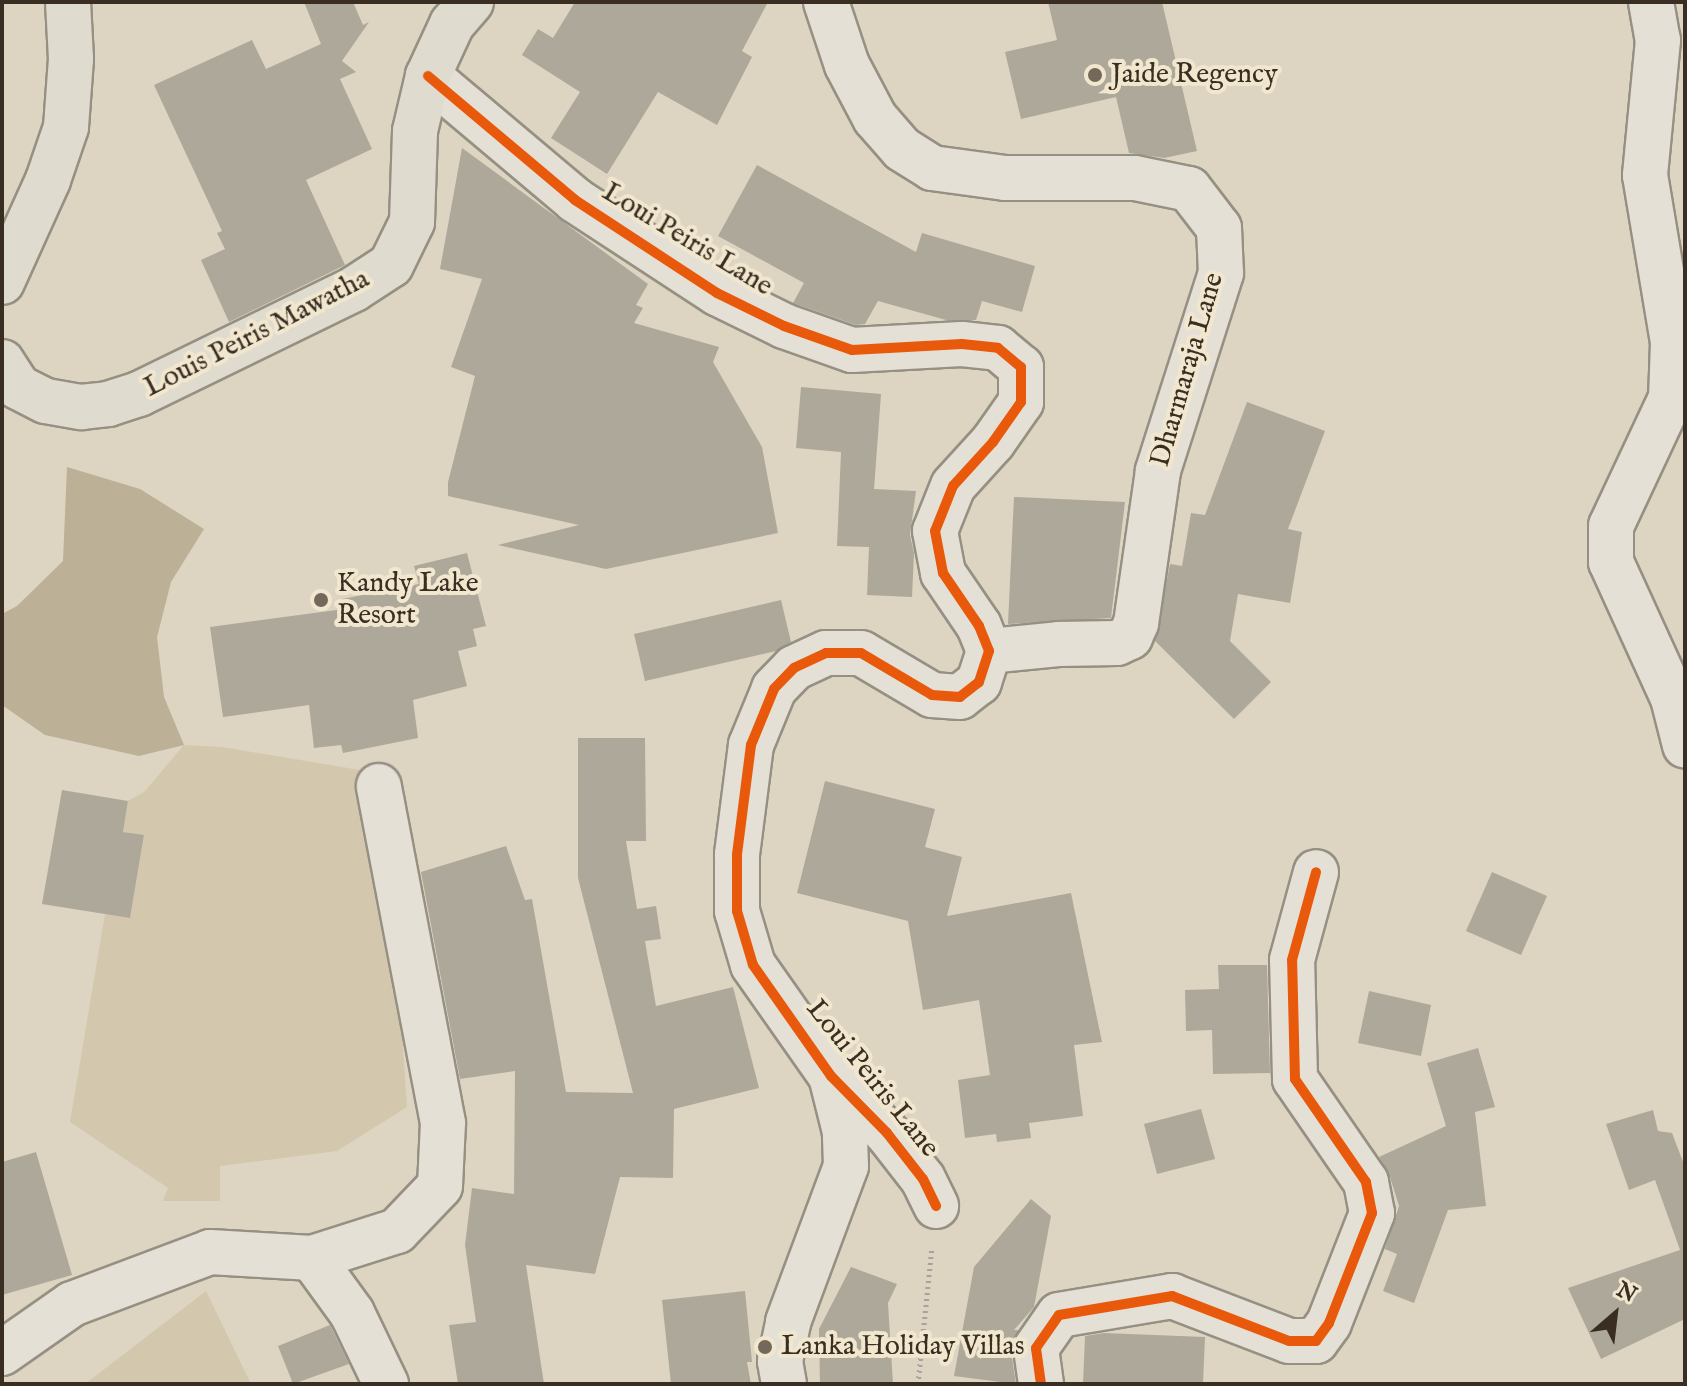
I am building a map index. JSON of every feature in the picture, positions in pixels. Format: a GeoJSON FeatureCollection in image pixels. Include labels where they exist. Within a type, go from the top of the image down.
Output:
{"type":"FeatureCollection","features":[{"type":"Feature","properties":{"kind":"main road"},"geometry":{"type":"LineString","coordinates":[[2,282],[48,180],[66,127],[71,59],[68,2]]}},
{"type":"Feature","properties":{"kind":"main road","name":"Louis Peiris Mawatha"},"geometry":{"type":"LineString","coordinates":[[2,362],[18,387],[46,401],[81,407],[108,404],[139,394],[340,296],[391,265],[412,222],[415,131],[428,76],[452,24],[471,2]]}},
{"type":"Feature","properties":{"kind":"street","name":"Dharmaraja Lane"},"geometry":{"type":"LineString","coordinates":[[826,2],[847,65],[875,118],[902,149],[932,168],[1005,178],[1135,178],[1189,189],[1219,228],[1221,273],[1158,471],[1136,623],[1130,637],[1117,643],[989,651]]}},
{"type":"Feature","properties":{"kind":"street"},"geometry":{"type":"LineString","coordinates":[[1651,2],[1658,40],[1645,175],[1673,342],[1671,398],[1611,526],[1611,562],[1673,698],[1685,745]]}},
{"type":"Feature","properties":{"kind":"street","name":"Loui Peiris Lane"},"geometry":{"type":"LineString","coordinates":[[428,76],[575,200],[717,293],[784,326],[852,350],[962,344],[998,348],[1021,367],[1021,402],[993,442],[953,486],[935,531],[943,573],[979,626],[989,651],[979,682],[960,697],[932,695],[861,653],[826,653],[794,668],[774,689],[751,745],[737,855],[737,911],[753,965],[831,1076],[887,1133],[923,1179],[936,1206]]}},
{"type":"Feature","properties":{"kind":"street"},"geometry":{"type":"LineString","coordinates":[[2,1353],[72,1304],[210,1252],[312,1258],[397,1231],[440,1186],[443,1123],[379,786]]}},
{"type":"Feature","properties":{"kind":"street"},"geometry":{"type":"LineString","coordinates":[[1041,1384],[1036,1348],[1059,1315],[1172,1296],[1289,1341],[1316,1341],[1329,1323],[1372,1213],[1366,1182],[1295,1079],[1292,960],[1316,872]]}},
{"type":"Feature","properties":{"kind":"street"},"geometry":{"type":"LineString","coordinates":[[784,1384],[780,1361],[788,1322],[846,1166],[845,1132],[831,1076]]}},
{"type":"Feature","properties":{"kind":"street"},"geometry":{"type":"LineString","coordinates":[[312,1258],[352,1313],[386,1384]]}},
{"type":"Feature","properties":{"kind":"path"},"geometry":{"type":"LineString","coordinates":[[918,1384],[936,1206]]}},
{"type":"Feature","properties":{"kind":"shaded area"},"geometry":{"type":"Polygon","coordinates":[[[67,467],[140,489],[204,529],[171,582],[157,637],[164,697],[184,745],[139,756],[45,735],[2,705],[2,614],[17,606],[63,561],[67,467]]]}},
{"type":"Feature","properties":{"kind":"shaded area"},"geometry":{"type":"Polygon","coordinates":[[[184,745],[222,747],[366,771],[400,1006],[407,1107],[337,1151],[220,1166],[220,1201],[163,1201],[168,1188],[70,1122],[105,914],[130,918],[144,836],[123,832],[128,801],[144,792],[184,745]]]}},
{"type":"Feature","properties":{"kind":"shaded area"},"geometry":{"type":"Polygon","coordinates":[[[206,1291],[251,1384],[85,1384],[206,1291]]]}},
{"type":"Feature","properties":{"kind":"building"},"geometry":{"type":"Polygon","coordinates":[[[304,2],[353,2],[363,25],[369,22],[342,61],[356,72],[340,79],[372,149],[306,180],[345,265],[229,322],[201,260],[225,249],[217,233],[222,231],[154,85],[252,40],[266,69],[321,44],[304,2]]]}},
{"type":"Feature","properties":{"kind":"building"},"geometry":{"type":"Polygon","coordinates":[[[575,2],[768,2],[742,51],[752,57],[717,125],[658,92],[607,174],[551,138],[580,92],[522,55],[538,29],[553,38],[575,2]]]}},
{"type":"Feature","properties":{"kind":"building","name":"Jaide Regency"},"geometry":{"type":"Polygon","coordinates":[[[1048,2],[1162,2],[1197,151],[1164,158],[1129,153],[1116,97],[1021,119],[1005,52],[1057,40],[1048,2]]]}},
{"type":"Feature","properties":{"kind":"building"},"geometry":{"type":"Polygon","coordinates":[[[462,148],[648,284],[636,305],[643,308],[634,323],[719,347],[713,362],[762,447],[778,533],[606,569],[498,545],[579,525],[448,496],[448,482],[475,376],[451,367],[482,279],[440,269],[462,148]]]}},
{"type":"Feature","properties":{"kind":"building"},"geometry":{"type":"Polygon","coordinates":[[[757,165],[916,252],[922,233],[1035,266],[1022,312],[982,301],[976,320],[946,320],[878,301],[865,324],[856,325],[793,303],[804,283],[718,236],[757,165]]]}},
{"type":"Feature","properties":{"kind":"building"},"geometry":{"type":"Polygon","coordinates":[[[801,387],[881,394],[874,489],[916,491],[910,535],[914,553],[912,597],[867,595],[869,547],[837,546],[841,452],[796,448],[801,387]]]}},
{"type":"Feature","properties":{"kind":"building"},"geometry":{"type":"Polygon","coordinates":[[[1247,402],[1325,431],[1288,529],[1302,532],[1290,603],[1238,594],[1230,641],[1271,682],[1234,719],[1155,641],[1170,564],[1182,566],[1191,513],[1205,515],[1247,402]]]}},
{"type":"Feature","properties":{"kind":"building"},"geometry":{"type":"Polygon","coordinates":[[[1014,497],[1125,502],[1111,618],[1008,624],[1014,497]]]}},
{"type":"Feature","properties":{"kind":"building"},"geometry":{"type":"Polygon","coordinates":[[[467,553],[486,626],[473,629],[477,646],[458,651],[467,686],[413,700],[418,738],[343,753],[341,745],[314,748],[309,705],[223,717],[210,627],[344,609],[342,599],[419,584],[414,566],[467,553]]]}},
{"type":"Feature","properties":{"kind":"building"},"geometry":{"type":"Polygon","coordinates":[[[781,600],[791,642],[776,651],[645,681],[634,634],[781,600]]]}},
{"type":"Feature","properties":{"kind":"building"},"geometry":{"type":"Polygon","coordinates":[[[578,738],[645,738],[646,841],[626,841],[637,909],[656,906],[661,939],[645,941],[656,1006],[733,987],[759,1088],[674,1109],[673,1178],[620,1177],[595,1274],[526,1265],[544,1384],[458,1384],[449,1325],[476,1322],[465,1245],[472,1188],[514,1194],[515,1071],[460,1079],[421,872],[506,846],[525,900],[532,899],[566,1092],[633,1093],[578,878],[578,738]]]}},
{"type":"Feature","properties":{"kind":"building"},"geometry":{"type":"Polygon","coordinates":[[[825,781],[935,809],[925,847],[962,857],[947,916],[1071,893],[1102,1042],[1074,1045],[1083,1116],[1029,1123],[1031,1138],[997,1142],[996,1134],[965,1138],[958,1080],[990,1075],[979,1000],[923,1010],[908,921],[797,893],[825,781]]]}},
{"type":"Feature","properties":{"kind":"building"},"geometry":{"type":"Polygon","coordinates":[[[62,790],[128,801],[123,832],[144,835],[130,918],[42,904],[62,790]]]}},
{"type":"Feature","properties":{"kind":"building"},"geometry":{"type":"Polygon","coordinates":[[[1492,872],[1547,896],[1521,955],[1466,931],[1492,872]]]}},
{"type":"Feature","properties":{"kind":"building"},"geometry":{"type":"Polygon","coordinates":[[[1218,965],[1267,965],[1270,1073],[1213,1074],[1212,1030],[1186,1031],[1185,990],[1219,989],[1218,965]]]}},
{"type":"Feature","properties":{"kind":"building"},"geometry":{"type":"Polygon","coordinates":[[[1369,991],[1431,1005],[1421,1056],[1358,1043],[1369,991]]]}},
{"type":"Feature","properties":{"kind":"building"},"geometry":{"type":"Polygon","coordinates":[[[1478,1048],[1495,1107],[1475,1112],[1486,1206],[1448,1210],[1414,1303],[1383,1291],[1397,1254],[1385,1249],[1399,1206],[1390,1177],[1379,1157],[1446,1126],[1427,1063],[1478,1048]]]}},
{"type":"Feature","properties":{"kind":"building"},"geometry":{"type":"Polygon","coordinates":[[[1201,1109],[1215,1159],[1157,1174],[1144,1124],[1201,1109]]]}},
{"type":"Feature","properties":{"kind":"building"},"geometry":{"type":"Polygon","coordinates":[[[1653,1110],[1658,1131],[1672,1133],[1685,1167],[1685,1319],[1601,1359],[1568,1288],[1680,1250],[1655,1180],[1629,1190],[1606,1124],[1653,1110]]]}},
{"type":"Feature","properties":{"kind":"building"},"geometry":{"type":"Polygon","coordinates":[[[36,1152],[72,1275],[2,1295],[2,1162],[36,1152]]]}},
{"type":"Feature","properties":{"kind":"building"},"geometry":{"type":"Polygon","coordinates":[[[1031,1199],[1051,1216],[1034,1307],[1014,1330],[1018,1330],[1011,1351],[1016,1384],[954,1376],[974,1267],[1031,1199]]]}},
{"type":"Feature","properties":{"kind":"building"},"geometry":{"type":"Polygon","coordinates":[[[851,1267],[897,1284],[888,1303],[893,1384],[820,1384],[819,1329],[851,1267]]]}},
{"type":"Feature","properties":{"kind":"building"},"geometry":{"type":"Polygon","coordinates":[[[745,1291],[752,1362],[747,1362],[751,1384],[671,1384],[662,1300],[745,1291]]]}},
{"type":"Feature","properties":{"kind":"building"},"geometry":{"type":"Polygon","coordinates":[[[330,1325],[349,1364],[293,1384],[278,1346],[330,1325]]]}},
{"type":"Feature","properties":{"kind":"building"},"geometry":{"type":"Polygon","coordinates":[[[1104,1333],[1205,1337],[1203,1384],[1083,1384],[1085,1336],[1104,1333]]]}},
{"type":"Feature","properties":{"kind":"cycle path"},"geometry":{"type":"LineString","coordinates":[[428,76],[575,200],[717,293],[784,326],[852,350],[962,344],[998,348],[1021,367],[1021,402],[993,442],[953,486],[935,531],[943,573],[979,626],[989,651],[979,682],[960,697],[932,695],[861,653],[826,653],[794,668],[774,689],[751,745],[737,855],[737,911],[753,965],[831,1076],[887,1133],[923,1179],[936,1206]]}},
{"type":"Feature","properties":{"kind":"cycle path"},"geometry":{"type":"LineString","coordinates":[[1041,1384],[1036,1348],[1059,1315],[1172,1296],[1289,1341],[1316,1341],[1329,1323],[1372,1213],[1366,1182],[1295,1079],[1292,960],[1316,872]]}},
{"type":"Feature","properties":{"kind":"place","name":"Jaide Regency"},"geometry":{"type":"Point","coordinates":[1095,75]}},
{"type":"Feature","properties":{"kind":"place","name":"Kandy Lake Resort"},"geometry":{"type":"Point","coordinates":[321,600]}},
{"type":"Feature","properties":{"kind":"place","name":"Lanka Holiday Villas"},"geometry":{"type":"Point","coordinates":[765,1347]}}]}
